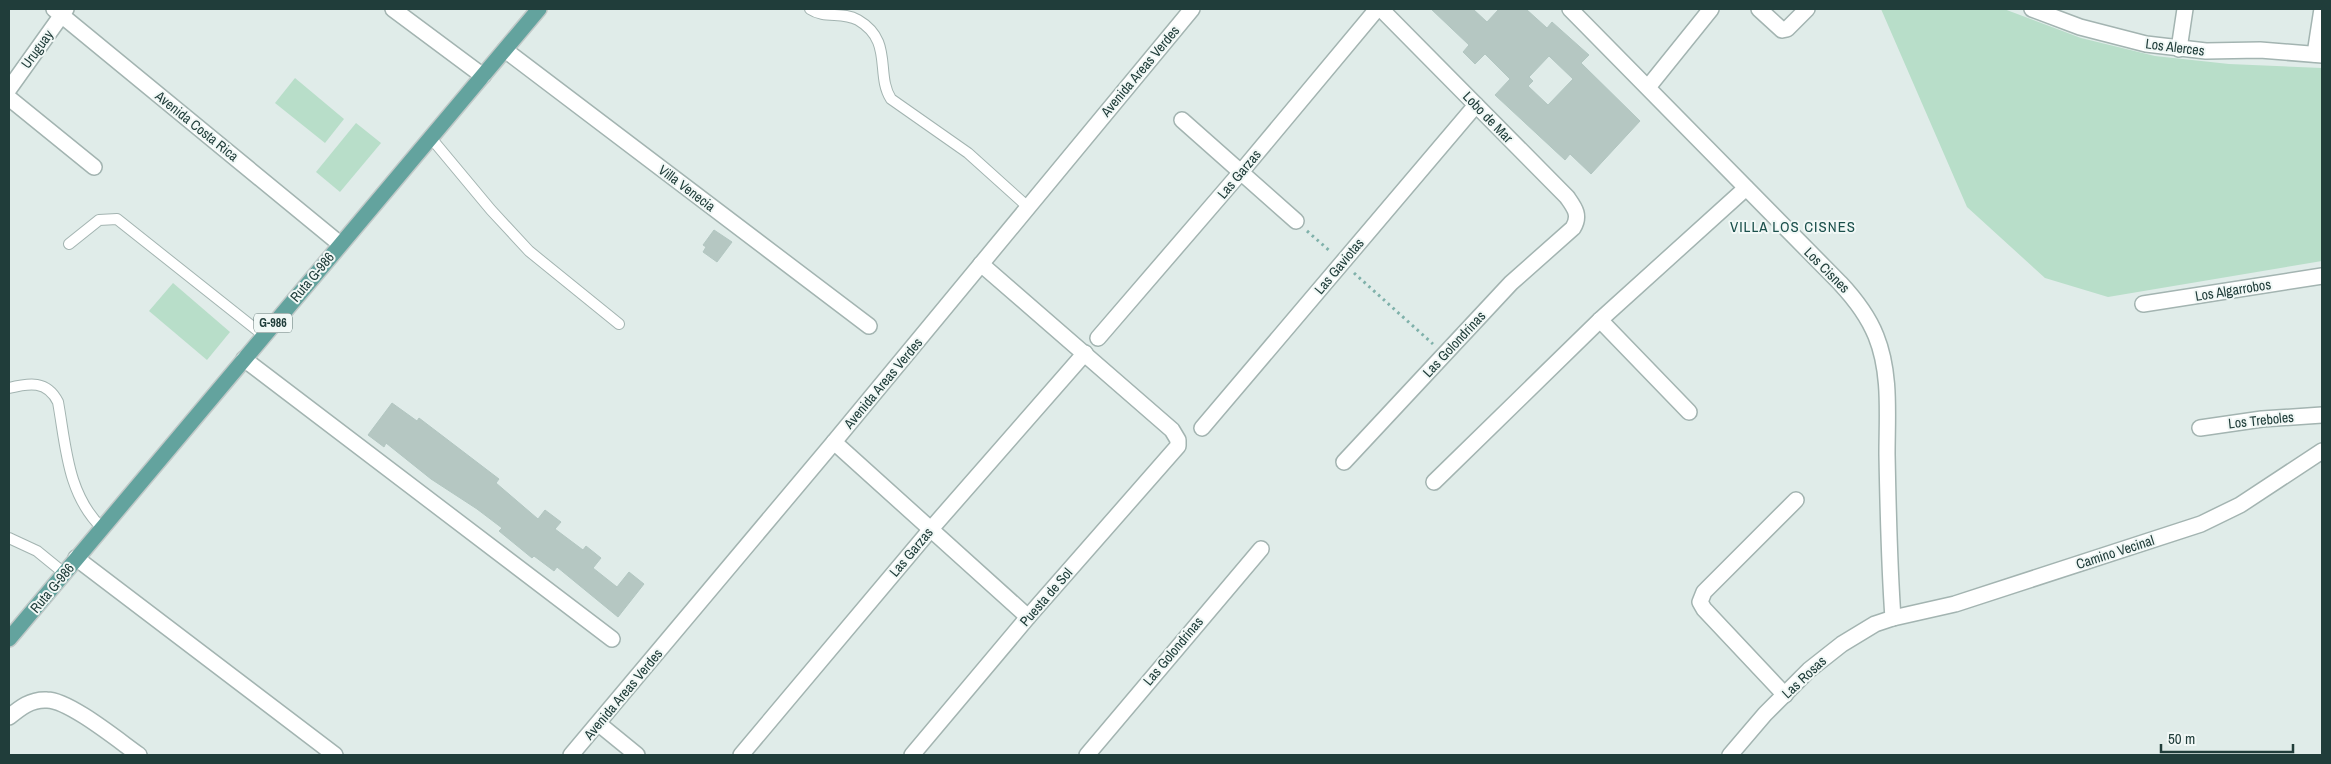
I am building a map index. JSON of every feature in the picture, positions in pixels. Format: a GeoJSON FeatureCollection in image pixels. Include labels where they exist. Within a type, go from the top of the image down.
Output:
{"type":"FeatureCollection","features":[{"type":"Feature","properties":{"kind":"main road","name":"Ruta G-986"},"geometry":{"type":"LineString","coordinates":[[9,639],[539,9]]}},
{"type":"Feature","properties":{"kind":"street"},"geometry":{"type":"LineString","coordinates":[[393,9],[483,76]]}},
{"type":"Feature","properties":{"kind":"street","name":"Avenida Areas Verdes"},"geometry":{"type":"LineString","coordinates":[[571,755],[834,442],[1192,9]]}},
{"type":"Feature","properties":{"kind":"street","name":"Las Garzas"},"geometry":{"type":"LineString","coordinates":[[1098,338],[1241,172],[1377,9]]}},
{"type":"Feature","properties":{"kind":"street","name":"Lobo de Mar"},"geometry":{"type":"LineString","coordinates":[[1381,9],[1476,104],[1575,209],[1577,219],[1570,231]]}},
{"type":"Feature","properties":{"kind":"street","name":"Los Cisnes"},"geometry":{"type":"LineString","coordinates":[[1570,9],[1649,86],[1852,296],[1876,336],[1884,364],[1887,392],[1889,566],[1893,618]]}},
{"type":"Feature","properties":{"kind":"street"},"geometry":{"type":"LineString","coordinates":[[1649,86],[1711,9]]}},
{"type":"Feature","properties":{"kind":"street"},"geometry":{"type":"LineString","coordinates":[[1760,9],[1782,30],[1787,29],[1807,9]]}},
{"type":"Feature","properties":{"kind":"street","name":"Los Alerces"},"geometry":{"type":"LineString","coordinates":[[2032,9],[2049,12],[2112,37],[2179,49],[2260,50],[2319,54]]}},
{"type":"Feature","properties":{"kind":"street"},"geometry":{"type":"LineString","coordinates":[[2179,49],[2185,9]]}},
{"type":"Feature","properties":{"kind":"street"},"geometry":{"type":"LineString","coordinates":[[2319,54],[2322,9]]}},
{"type":"Feature","properties":{"kind":"street","name":"Uruguay"},"geometry":{"type":"LineString","coordinates":[[9,89],[60,11]]}},
{"type":"Feature","properties":{"kind":"street","name":"Avenida Costa Rica"},"geometry":{"type":"LineString","coordinates":[[60,11],[340,244]]}},
{"type":"Feature","properties":{"kind":"street","name":"Villa Venecia"},"geometry":{"type":"LineString","coordinates":[[505,50],[869,326]]}},
{"type":"Feature","properties":{"kind":"street"},"geometry":{"type":"LineString","coordinates":[[9,98],[94,167]]}},
{"type":"Feature","properties":{"kind":"street","name":"Las Gaviotas"},"geometry":{"type":"LineString","coordinates":[[1202,428],[1476,104]]}},
{"type":"Feature","properties":{"kind":"street"},"geometry":{"type":"LineString","coordinates":[[1182,120],[1296,221]]}},
{"type":"Feature","properties":{"kind":"street"},"geometry":{"type":"LineString","coordinates":[[1434,482],[1600,320],[1746,188]]}},
{"type":"Feature","properties":{"kind":"street","name":"Las Golondrinas"},"geometry":{"type":"LineString","coordinates":[[1344,462],[1511,282],[1570,231]]}},
{"type":"Feature","properties":{"kind":"street"},"geometry":{"type":"LineString","coordinates":[[981,264],[1085,352]]}},
{"type":"Feature","properties":{"kind":"street","name":"Los Algarrobos"},"geometry":{"type":"LineString","coordinates":[[2143,304],[2322,276]]}},
{"type":"Feature","properties":{"kind":"street"},"geometry":{"type":"LineString","coordinates":[[1600,320],[1689,412]]}},
{"type":"Feature","properties":{"kind":"street","name":"Las Garzas"},"geometry":{"type":"LineString","coordinates":[[742,755],[931,529],[1085,352]]}},
{"type":"Feature","properties":{"kind":"street","name":"Puesta de Sol"},"geometry":{"type":"LineString","coordinates":[[912,755],[1028,617],[1176,450],[1178,440],[1172,430],[1085,352]]}},
{"type":"Feature","properties":{"kind":"street"},"geometry":{"type":"LineString","coordinates":[[244,359],[612,639]]}},
{"type":"Feature","properties":{"kind":"street","name":"Los Treboles"},"geometry":{"type":"LineString","coordinates":[[2200,428],[2262,419],[2322,415]]}},
{"type":"Feature","properties":{"kind":"street"},"geometry":{"type":"LineString","coordinates":[[834,442],[1028,617]]}},
{"type":"Feature","properties":{"kind":"street","name":"Camino Vecinal"},"geometry":{"type":"LineString","coordinates":[[1893,618],[1955,604],[2201,524],[2240,505],[2321,453]]}},
{"type":"Feature","properties":{"kind":"street"},"geometry":{"type":"LineString","coordinates":[[1785,695],[1704,609],[1700,602],[1704,592],[1796,500]]}},
{"type":"Feature","properties":{"kind":"street","name":"Las Golondrinas"},"geometry":{"type":"LineString","coordinates":[[1087,755],[1261,549]]}},
{"type":"Feature","properties":{"kind":"street"},"geometry":{"type":"LineString","coordinates":[[76,558],[335,755]]}},
{"type":"Feature","properties":{"kind":"street","name":"Las Rosas"},"geometry":{"type":"LineString","coordinates":[[1730,755],[1765,714],[1809,670],[1842,644],[1875,624],[1893,618]]}},
{"type":"Feature","properties":{"kind":"street"},"geometry":{"type":"LineString","coordinates":[[9,717],[25,704],[47,700],[69,707],[139,755]]}},
{"type":"Feature","properties":{"kind":"street"},"geometry":{"type":"LineString","coordinates":[[599,724],[637,755]]}},
{"type":"Feature","properties":{"kind":"lane"},"geometry":{"type":"LineString","coordinates":[[810,9],[822,15],[847,16],[864,24],[881,49],[885,86],[891,99],[968,154],[1028,207]]}},
{"type":"Feature","properties":{"kind":"lane"},"geometry":{"type":"LineString","coordinates":[[431,138],[491,210],[529,251],[619,324]]}},
{"type":"Feature","properties":{"kind":"lane"},"geometry":{"type":"LineString","coordinates":[[69,244],[99,220],[117,219],[263,335]]}},
{"type":"Feature","properties":{"kind":"lane"},"geometry":{"type":"LineString","coordinates":[[9,388],[34,383],[45,387],[55,396],[58,402],[73,483],[86,510],[102,528]]}},
{"type":"Feature","properties":{"kind":"lane"},"geometry":{"type":"LineString","coordinates":[[9,538],[37,550],[64,572]]}},
{"type":"Feature","properties":{"kind":"path"},"geometry":{"type":"LineString","coordinates":[[1296,221],[1444,354]]}},
{"type":"Feature","properties":{"kind":"green space"},"geometry":{"type":"Polygon","coordinates":[[[1881,9],[2004,9],[2081,38],[2155,56],[2229,64],[2322,68],[2322,261],[2108,297],[2045,278],[1967,207],[1881,9]]]}},
{"type":"Feature","properties":{"kind":"green space"},"geometry":{"type":"Polygon","coordinates":[[[295,78],[344,119],[325,143],[275,103],[295,78]]]}},
{"type":"Feature","properties":{"kind":"green space"},"geometry":{"type":"Polygon","coordinates":[[[356,123],[381,143],[340,192],[316,172],[356,123]]]}},
{"type":"Feature","properties":{"kind":"green space"},"geometry":{"type":"Polygon","coordinates":[[[173,283],[230,332],[207,360],[149,311],[173,283]]]}},
{"type":"Feature","properties":{"kind":"building"},"geometry":{"type":"Polygon","coordinates":[[[1431,9],[1473,9],[1487,22],[1499,9],[1526,9],[1547,28],[1552,22],[1589,55],[1581,63],[1640,121],[1591,174],[1570,154],[1565,160],[1495,95],[1510,79],[1485,54],[1475,64],[1463,52],[1469,45],[1431,9]],[[1549,56],[1529,77],[1533,81],[1528,86],[1548,105],[1573,79],[1549,56]]]}},
{"type":"Feature","properties":{"kind":"building"},"geometry":{"type":"Polygon","coordinates":[[[714,230],[732,242],[717,262],[703,252],[706,247],[703,245],[714,230]]]}},
{"type":"Feature","properties":{"kind":"building"},"geometry":{"type":"Polygon","coordinates":[[[392,403],[417,421],[419,418],[499,479],[496,483],[538,519],[545,510],[561,522],[555,529],[583,550],[586,546],[601,558],[593,568],[617,587],[629,572],[644,584],[618,617],[557,567],[554,571],[534,556],[532,558],[499,531],[502,528],[477,509],[431,479],[386,443],[384,447],[368,435],[392,403]]]}},
{"type":"Feature","properties":{"kind":"district","name":"VILLA LOS CISNES"},"geometry":{"type":"Point","coordinates":[1793,226]}}]}
